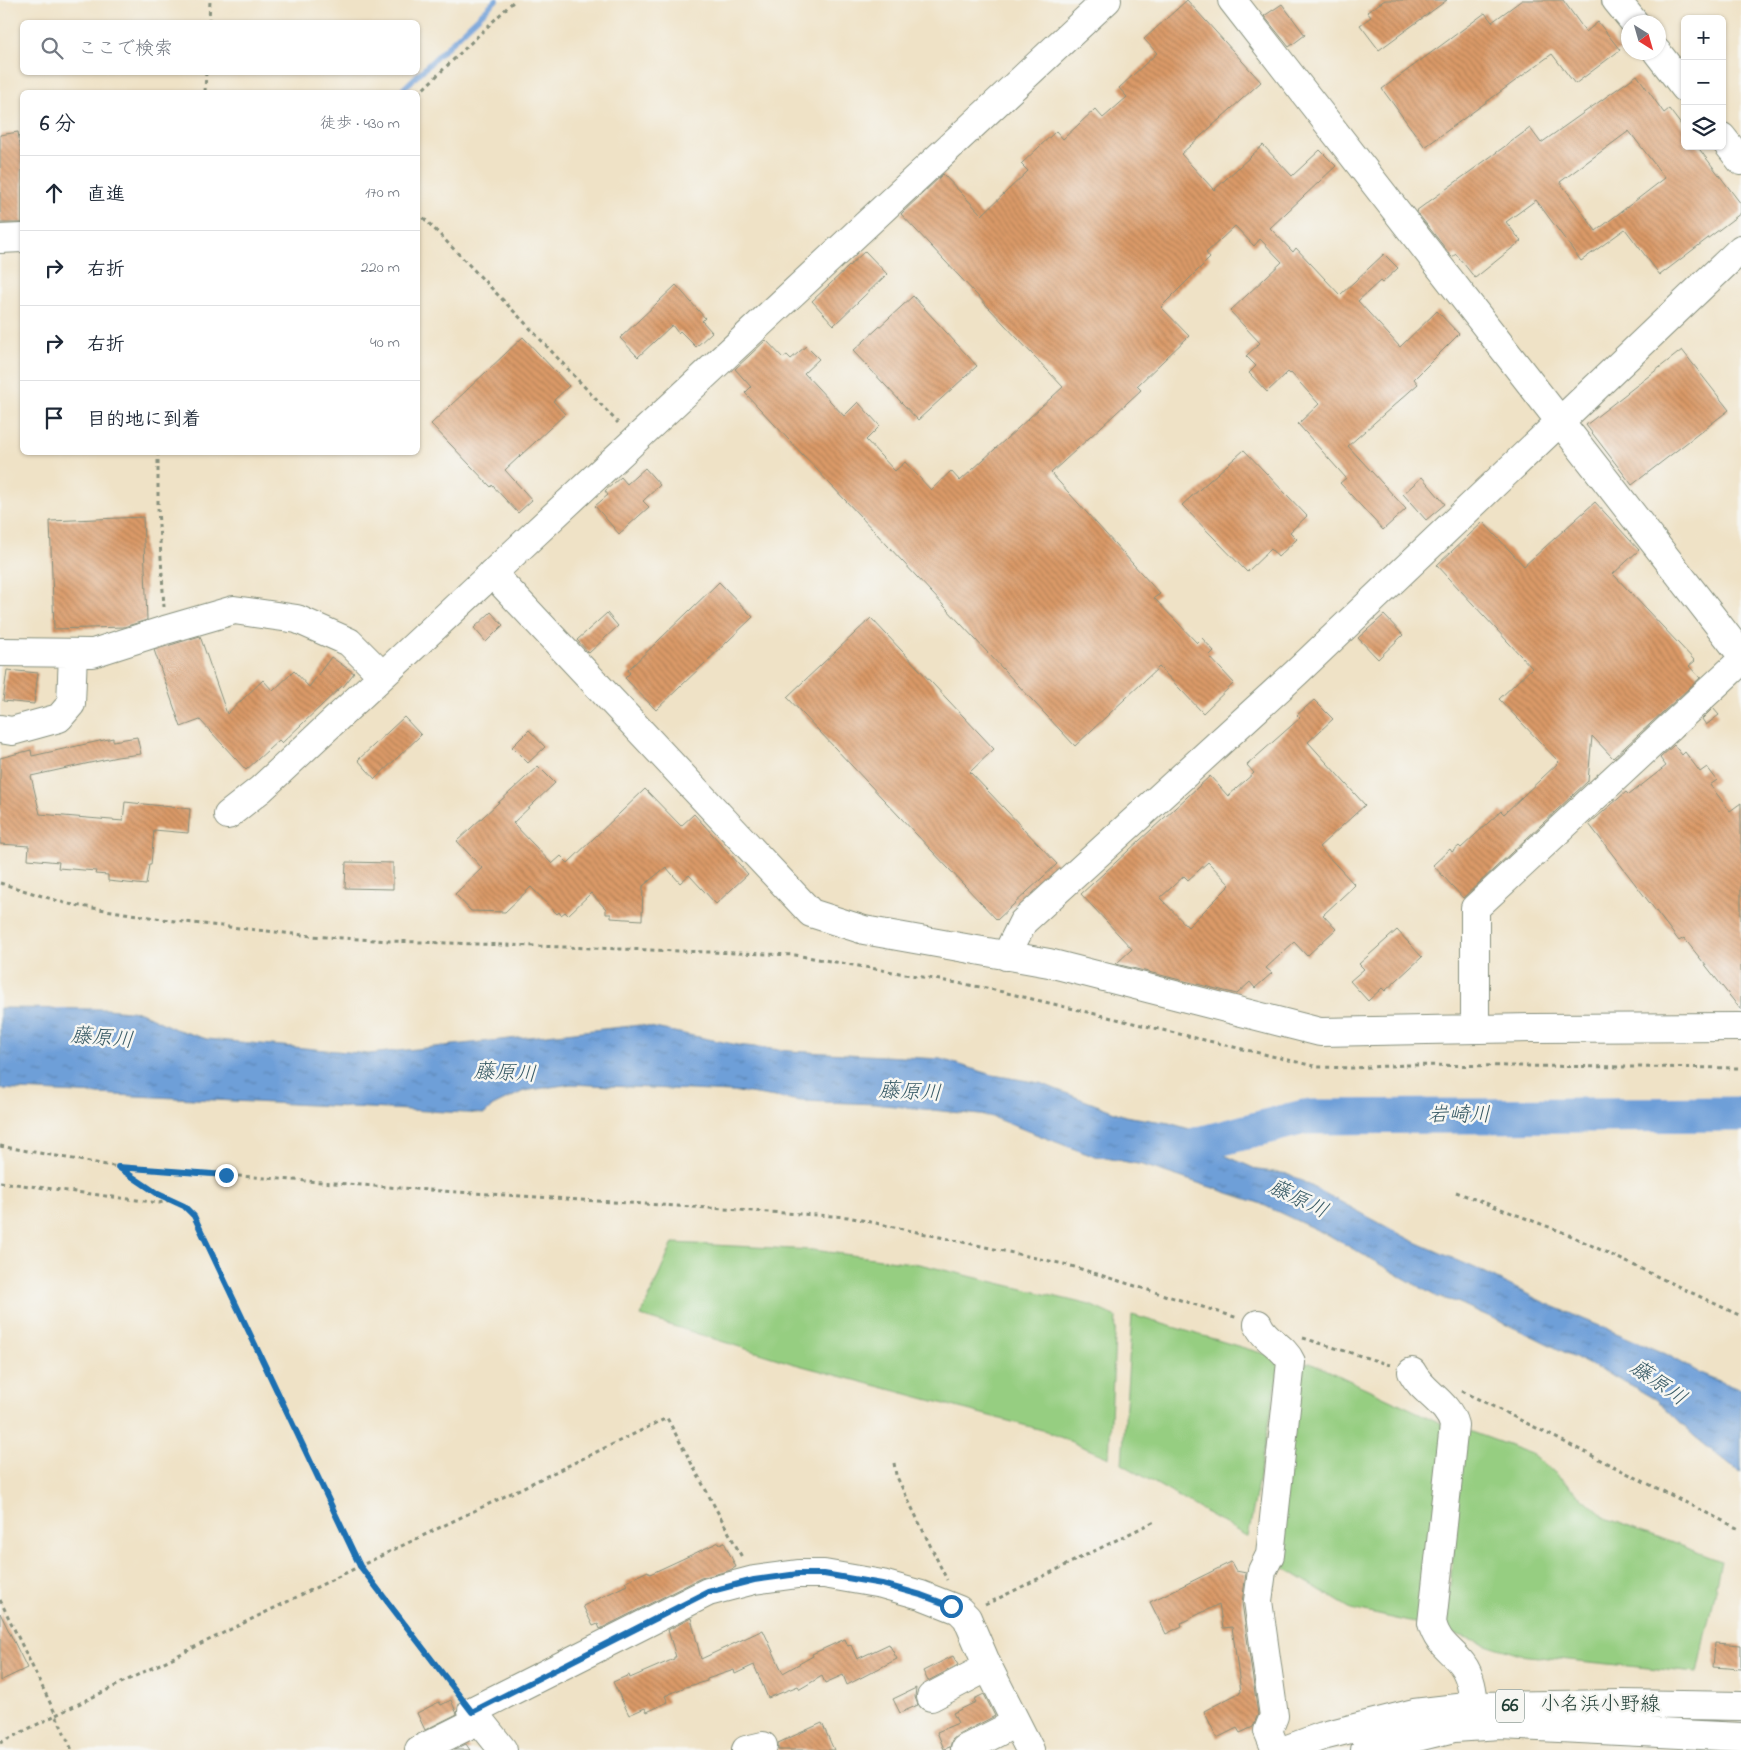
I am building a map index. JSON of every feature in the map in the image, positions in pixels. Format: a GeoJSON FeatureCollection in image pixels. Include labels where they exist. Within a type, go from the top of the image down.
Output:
{"type":"FeatureCollection","features":[{"type":"Feature","properties":{"kind":"street"},"geometry":{"type":"LineString","coordinates":[[228,815],[261,789],[1107,0]]}},
{"type":"Feature","properties":{"kind":"street"},"geometry":{"type":"LineString","coordinates":[[1232,0],[1741,654]]}},
{"type":"Feature","properties":{"kind":"street"},"geometry":{"type":"LineString","coordinates":[[1616,0],[1628,15]]}},
{"type":"Feature","properties":{"kind":"street"},"geometry":{"type":"LineString","coordinates":[[1663,60],[1681,83]]}},
{"type":"Feature","properties":{"kind":"street"},"geometry":{"type":"LineString","coordinates":[[1726,142],[1741,161]]}},
{"type":"Feature","properties":{"kind":"street"},"geometry":{"type":"LineString","coordinates":[[0,239],[20,238]]}},
{"type":"Feature","properties":{"kind":"street"},"geometry":{"type":"LineString","coordinates":[[1006,956],[1023,922],[1296,673],[1741,249]]}},
{"type":"Feature","properties":{"kind":"street"},"geometry":{"type":"LineString","coordinates":[[492,573],[811,913],[864,930],[1049,963],[1320,1032],[1741,1027]]}},
{"type":"Feature","properties":{"kind":"street"},"geometry":{"type":"LineString","coordinates":[[0,652],[93,653],[234,610],[297,620],[348,642],[382,675]]}},
{"type":"Feature","properties":{"kind":"street"},"geometry":{"type":"LineString","coordinates":[[0,729],[12,731],[59,718],[71,704],[73,653]]}},
{"type":"Feature","properties":{"kind":"street"},"geometry":{"type":"LineString","coordinates":[[1475,1029],[1475,908],[1741,661]]}},
{"type":"Feature","properties":{"kind":"street"},"geometry":{"type":"LineString","coordinates":[[1258,1324],[1260,1329],[1285,1352],[1291,1362],[1270,1555],[1262,1571],[1258,1601],[1274,1716],[1268,1731],[1276,1750]]}},
{"type":"Feature","properties":{"kind":"street"},"geometry":{"type":"LineString","coordinates":[[1412,1372],[1446,1410],[1454,1426],[1432,1623],[1435,1634],[1440,1642],[1464,1666],[1472,1687],[1474,1706]]}},
{"type":"Feature","properties":{"kind":"street"},"geometry":{"type":"LineString","coordinates":[[419,1750],[475,1716],[708,1592],[754,1580],[798,1574],[824,1574],[882,1584],[921,1595],[962,1613],[1030,1750]]}},
{"type":"Feature","properties":{"kind":"street"},"geometry":{"type":"LineString","coordinates":[[931,1698],[988,1667]]}},
{"type":"Feature","properties":{"kind":"street","name":"小名浜小野線"},"geometry":{"type":"LineString","coordinates":[[1285,1750],[1323,1736],[1414,1713],[1474,1706],[1622,1704],[1741,1706]]}},
{"type":"Feature","properties":{"kind":"street"},"geometry":{"type":"LineString","coordinates":[[475,1716],[503,1750]]}},
{"type":"Feature","properties":{"kind":"street"},"geometry":{"type":"LineString","coordinates":[[965,1749],[1016,1722]]}},
{"type":"Feature","properties":{"kind":"street","name":"小名浜小野線"},"geometry":{"type":"LineString","coordinates":[[1365,1750],[1454,1728],[1500,1725],[1741,1737]]}},
{"type":"Feature","properties":{"kind":"path"},"geometry":{"type":"LineString","coordinates":[[209,20],[210,0]]}},
{"type":"Feature","properties":{"kind":"path"},"geometry":{"type":"LineString","coordinates":[[420,92],[515,0]]}},
{"type":"Feature","properties":{"kind":"path"},"geometry":{"type":"LineString","coordinates":[[205,90],[206,75]]}},
{"type":"Feature","properties":{"kind":"path"},"geometry":{"type":"LineString","coordinates":[[420,214],[527,325],[634,441]]}},
{"type":"Feature","properties":{"kind":"path"},"geometry":{"type":"LineString","coordinates":[[158,455],[158,508],[165,630]]}},
{"type":"Feature","properties":{"kind":"path"},"geometry":{"type":"LineString","coordinates":[[0,883],[68,904],[175,921],[312,936],[390,941],[795,955],[986,988],[1318,1066],[1352,1068],[1408,1065],[1741,1068]]}},
{"type":"Feature","properties":{"kind":"path"},"geometry":{"type":"LineString","coordinates":[[0,1146],[118,1167],[442,1191],[848,1217],[1068,1265],[1258,1324]]}},
{"type":"Feature","properties":{"kind":"path"},"geometry":{"type":"LineString","coordinates":[[118,1167],[189,1210],[198,1222],[360,1566],[475,1716]]}},
{"type":"Feature","properties":{"kind":"path"},"geometry":{"type":"LineString","coordinates":[[0,1182],[159,1202],[170,1200]]}},
{"type":"Feature","properties":{"kind":"path"},"geometry":{"type":"LineString","coordinates":[[1456,1192],[1564,1232],[1741,1316]]}},
{"type":"Feature","properties":{"kind":"path"},"geometry":{"type":"LineString","coordinates":[[1294,1335],[1412,1372]]}},
{"type":"Feature","properties":{"kind":"path"},"geometry":{"type":"LineString","coordinates":[[1461,1390],[1741,1530]]}},
{"type":"Feature","properties":{"kind":"path"},"geometry":{"type":"LineString","coordinates":[[0,1744],[360,1566],[667,1418],[754,1580]]}},
{"type":"Feature","properties":{"kind":"path"},"geometry":{"type":"LineString","coordinates":[[894,1463],[896,1475],[962,1613],[1157,1520]]}},
{"type":"Feature","properties":{"kind":"path"},"geometry":{"type":"LineString","coordinates":[[0,1600],[72,1750]]}},
{"type":"Feature","properties":{"kind":"green space"},"geometry":{"type":"Polygon","coordinates":[[[673,1243],[813,1250],[919,1264],[1090,1305],[1116,1317],[1109,1458],[1046,1431],[791,1363],[641,1316],[673,1243]]]}},
{"type":"Feature","properties":{"kind":"green space"},"geometry":{"type":"Polygon","coordinates":[[[1132,1315],[1275,1357],[1280,1364],[1248,1537],[1122,1464],[1132,1315]]]}},
{"type":"Feature","properties":{"kind":"green space"},"geometry":{"type":"Polygon","coordinates":[[[1310,1362],[1445,1425],[1424,1625],[1351,1609],[1274,1562],[1292,1368],[1310,1362]]]}},
{"type":"Feature","properties":{"kind":"green space"},"geometry":{"type":"Polygon","coordinates":[[[1464,1429],[1532,1454],[1606,1518],[1721,1561],[1697,1673],[1520,1655],[1446,1631],[1464,1429]]]}},
{"type":"Feature","properties":{"kind":"water","name":"藤原川"},"geometry":{"type":"Polygon","coordinates":[[[0,1008],[107,1009],[140,1012],[175,1029],[207,1039],[369,1054],[640,1025],[738,1045],[789,1051],[941,1059],[993,1075],[1040,1083],[1125,1116],[1169,1123],[1193,1130],[1215,1151],[1258,1170],[1289,1174],[1411,1240],[1475,1268],[1543,1302],[1666,1354],[1700,1373],[1741,1390],[1741,1472],[1694,1436],[1656,1400],[1634,1387],[1534,1337],[1457,1302],[1437,1297],[1332,1237],[1259,1203],[1143,1165],[1090,1155],[989,1116],[875,1104],[800,1101],[750,1093],[571,1084],[524,1091],[493,1106],[485,1114],[0,1089],[0,1008]]]}},
{"type":"Feature","properties":{"kind":"building"},"geometry":{"type":"Polygon","coordinates":[[[1187,0],[1261,82],[1181,154],[1214,190],[1263,145],[1292,176],[1320,150],[1336,166],[1270,228],[1293,252],[1296,248],[1340,295],[1384,254],[1398,268],[1358,301],[1400,347],[1437,311],[1459,334],[1414,379],[1418,384],[1348,446],[1406,509],[1383,530],[1340,483],[1346,478],[1298,424],[1319,404],[1291,373],[1288,372],[1267,392],[1249,373],[1256,366],[1246,356],[1260,343],[1230,311],[1282,262],[1260,239],[1254,246],[1235,226],[1206,253],[1210,258],[1161,307],[1189,336],[1137,386],[1141,390],[1051,473],[1160,594],[1154,598],[1197,643],[1202,638],[1214,651],[1209,656],[1234,683],[1203,713],[1159,667],[1075,746],[745,393],[751,387],[735,369],[766,340],[783,358],[787,355],[791,359],[806,346],[819,359],[804,373],[844,416],[858,402],[880,426],[866,440],[895,471],[905,462],[931,490],[951,471],[960,481],[1063,387],[901,214],[943,174],[982,215],[1028,171],[1021,164],[1056,131],[1063,139],[1095,109],[1103,118],[1127,97],[1119,88],[1157,53],[1144,39],[1187,0]]]}},
{"type":"Feature","properties":{"kind":"building"},"geometry":{"type":"Polygon","coordinates":[[[1385,0],[1447,0],[1379,50],[1360,25],[1371,17],[1367,12],[1385,0]]]}},
{"type":"Feature","properties":{"kind":"building"},"geometry":{"type":"Polygon","coordinates":[[[1522,0],[1563,0],[1586,32],[1598,22],[1620,50],[1575,84],[1552,54],[1425,147],[1382,89],[1485,13],[1492,22],[1522,0]]]}},
{"type":"Feature","properties":{"kind":"building"},"geometry":{"type":"Polygon","coordinates":[[[1282,4],[1305,35],[1289,47],[1264,16],[1282,4]]]}},
{"type":"Feature","properties":{"kind":"building"},"geometry":{"type":"Polygon","coordinates":[[[1637,75],[1664,113],[1669,109],[1681,125],[1681,150],[1700,150],[1741,204],[1741,213],[1660,275],[1625,229],[1581,261],[1536,200],[1506,222],[1521,241],[1475,278],[1456,254],[1452,257],[1416,211],[1530,128],[1541,143],[1637,75]],[[1629,131],[1560,182],[1596,231],[1665,178],[1629,131]]]}},
{"type":"Feature","properties":{"kind":"building"},"geometry":{"type":"Polygon","coordinates":[[[18,132],[20,144],[20,223],[0,223],[0,135],[18,132]]]}},
{"type":"Feature","properties":{"kind":"building"},"geometry":{"type":"Polygon","coordinates":[[[865,251],[887,274],[834,325],[812,301],[865,251]]]}},
{"type":"Feature","properties":{"kind":"building"},"geometry":{"type":"Polygon","coordinates":[[[676,285],[705,318],[702,321],[712,332],[696,347],[680,331],[678,333],[672,325],[638,357],[620,338],[676,285]]]}},
{"type":"Feature","properties":{"kind":"building"},"geometry":{"type":"Polygon","coordinates":[[[913,296],[977,366],[918,420],[853,351],[913,296]]]}},
{"type":"Feature","properties":{"kind":"building"},"geometry":{"type":"Polygon","coordinates":[[[523,337],[569,386],[553,401],[565,414],[505,470],[532,500],[518,513],[431,424],[523,337]]]}},
{"type":"Feature","properties":{"kind":"building"},"geometry":{"type":"Polygon","coordinates":[[[1682,350],[1729,410],[1632,485],[1586,425],[1682,350]]]}},
{"type":"Feature","properties":{"kind":"building"},"geometry":{"type":"Polygon","coordinates":[[[1244,450],[1307,516],[1290,532],[1297,539],[1278,557],[1271,549],[1247,572],[1182,505],[1244,450]]]}},
{"type":"Feature","properties":{"kind":"building"},"geometry":{"type":"Polygon","coordinates":[[[645,468],[660,485],[643,501],[649,507],[619,534],[595,506],[608,495],[605,491],[621,477],[627,484],[645,468]]]}},
{"type":"Feature","properties":{"kind":"building"},"geometry":{"type":"Polygon","coordinates":[[[1422,477],[1445,504],[1426,520],[1403,494],[1422,477]]]}},
{"type":"Feature","properties":{"kind":"building"},"geometry":{"type":"Polygon","coordinates":[[[1595,502],[1639,550],[1613,574],[1695,661],[1689,666],[1700,678],[1613,758],[1592,736],[1588,781],[1463,898],[1433,865],[1450,849],[1452,852],[1459,846],[1461,848],[1501,811],[1504,814],[1559,762],[1499,699],[1532,668],[1437,565],[1483,522],[1524,566],[1595,502]]]}},
{"type":"Feature","properties":{"kind":"building"},"geometry":{"type":"Polygon","coordinates":[[[143,517],[147,620],[124,627],[54,629],[50,521],[143,517]]]}},
{"type":"Feature","properties":{"kind":"building"},"geometry":{"type":"Polygon","coordinates":[[[719,582],[753,617],[656,710],[625,678],[630,673],[628,670],[719,582]]]}},
{"type":"Feature","properties":{"kind":"building"},"geometry":{"type":"Polygon","coordinates":[[[491,612],[503,625],[486,642],[474,628],[491,612]]]}},
{"type":"Feature","properties":{"kind":"building"},"geometry":{"type":"Polygon","coordinates":[[[607,613],[618,626],[589,653],[577,640],[607,613]]]}},
{"type":"Feature","properties":{"kind":"building"},"geometry":{"type":"Polygon","coordinates":[[[1384,615],[1403,635],[1378,659],[1358,638],[1384,615]]]}},
{"type":"Feature","properties":{"kind":"building"},"geometry":{"type":"Polygon","coordinates":[[[871,618],[994,749],[970,772],[1057,864],[997,920],[787,697],[871,618]]]}},
{"type":"Feature","properties":{"kind":"building"},"geometry":{"type":"Polygon","coordinates":[[[200,636],[227,714],[263,680],[273,691],[294,671],[309,687],[331,657],[354,673],[343,687],[282,743],[279,740],[246,770],[200,720],[181,727],[154,650],[200,636]]]}},
{"type":"Feature","properties":{"kind":"building"},"geometry":{"type":"Polygon","coordinates":[[[7,670],[38,673],[34,704],[3,701],[7,670]]]}},
{"type":"Feature","properties":{"kind":"building"},"geometry":{"type":"Polygon","coordinates":[[[1314,700],[1333,719],[1308,742],[1365,805],[1319,847],[1355,885],[1323,915],[1336,929],[1307,956],[1294,942],[1266,968],[1272,973],[1255,988],[1250,982],[1237,994],[1116,964],[1132,949],[1081,894],[1210,776],[1228,796],[1254,773],[1247,765],[1300,718],[1297,715],[1314,700]],[[1208,862],[1188,880],[1184,876],[1160,898],[1188,927],[1230,885],[1208,862]]]}},
{"type":"Feature","properties":{"kind":"building"},"geometry":{"type":"Polygon","coordinates":[[[1713,708],[1719,715],[1706,725],[1702,719],[1713,708]]]}},
{"type":"Feature","properties":{"kind":"building"},"geometry":{"type":"Polygon","coordinates":[[[404,717],[421,735],[375,779],[358,760],[404,717]]]}},
{"type":"Feature","properties":{"kind":"building"},"geometry":{"type":"Polygon","coordinates":[[[529,730],[545,747],[528,763],[512,747],[529,730]]]}},
{"type":"Feature","properties":{"kind":"building"},"geometry":{"type":"Polygon","coordinates":[[[137,737],[141,754],[117,757],[31,776],[40,814],[123,821],[125,802],[190,809],[188,833],[154,830],[151,865],[149,865],[146,885],[108,881],[108,875],[95,874],[96,871],[58,868],[59,862],[28,859],[29,846],[0,844],[0,758],[31,750],[32,756],[113,738],[113,741],[137,737]]]}},
{"type":"Feature","properties":{"kind":"building"},"geometry":{"type":"Polygon","coordinates":[[[1674,745],[1682,755],[1685,752],[1700,772],[1707,767],[1717,780],[1710,785],[1730,811],[1741,803],[1741,1010],[1684,938],[1679,941],[1589,824],[1626,792],[1629,795],[1666,766],[1660,758],[1674,745]]]}},
{"type":"Feature","properties":{"kind":"building"},"geometry":{"type":"Polygon","coordinates":[[[538,766],[555,783],[513,823],[552,864],[561,856],[568,863],[645,789],[681,826],[694,814],[748,874],[716,904],[689,875],[680,883],[666,867],[643,886],[642,920],[611,918],[611,914],[606,914],[606,909],[591,893],[568,915],[565,912],[561,915],[559,912],[557,914],[531,887],[505,912],[471,911],[455,894],[482,868],[457,841],[538,766]]]}},
{"type":"Feature","properties":{"kind":"building"},"geometry":{"type":"Polygon","coordinates":[[[346,862],[393,863],[393,889],[345,888],[346,862]]]}},
{"type":"Feature","properties":{"kind":"building"},"geometry":{"type":"Polygon","coordinates":[[[1397,930],[1422,957],[1385,991],[1382,988],[1368,1001],[1350,981],[1364,969],[1359,964],[1397,930]]]}},
{"type":"Feature","properties":{"kind":"building"},"geometry":{"type":"Polygon","coordinates":[[[719,1542],[720,1544],[724,1542],[736,1567],[701,1578],[600,1629],[598,1624],[593,1626],[583,1606],[627,1585],[625,1582],[648,1571],[650,1574],[719,1542]]]}},
{"type":"Feature","properties":{"kind":"building"},"geometry":{"type":"Polygon","coordinates":[[[1231,1562],[1236,1571],[1246,1573],[1242,1603],[1258,1714],[1253,1727],[1240,1733],[1237,1728],[1217,1738],[1204,1711],[1241,1692],[1232,1627],[1223,1628],[1219,1604],[1181,1623],[1182,1626],[1166,1634],[1150,1602],[1231,1562]]]}},
{"type":"Feature","properties":{"kind":"building"},"geometry":{"type":"Polygon","coordinates":[[[0,1613],[27,1668],[0,1681],[0,1613]]]}},
{"type":"Feature","properties":{"kind":"building"},"geometry":{"type":"Polygon","coordinates":[[[691,1618],[701,1659],[763,1630],[783,1673],[813,1656],[812,1654],[845,1639],[848,1646],[851,1645],[857,1659],[889,1644],[897,1659],[847,1685],[843,1675],[825,1683],[822,1676],[800,1689],[798,1686],[768,1698],[754,1665],[735,1674],[734,1670],[707,1679],[707,1681],[685,1687],[665,1696],[668,1702],[647,1712],[645,1708],[629,1715],[613,1682],[629,1675],[630,1678],[674,1659],[676,1657],[668,1630],[691,1618]]]}},
{"type":"Feature","properties":{"kind":"building"},"geometry":{"type":"Polygon","coordinates":[[[1715,1643],[1741,1645],[1741,1669],[1713,1667],[1715,1643]]]}},
{"type":"Feature","properties":{"kind":"building"},"geometry":{"type":"Polygon","coordinates":[[[953,1656],[958,1665],[928,1681],[923,1671],[953,1656]]]}},
{"type":"Feature","properties":{"kind":"building"},"geometry":{"type":"Polygon","coordinates":[[[916,1688],[915,1697],[918,1705],[900,1713],[893,1699],[916,1688]]]}},
{"type":"Feature","properties":{"kind":"building"},"geometry":{"type":"Polygon","coordinates":[[[984,1694],[995,1716],[958,1735],[952,1740],[950,1747],[944,1749],[937,1732],[958,1723],[953,1713],[976,1702],[974,1699],[984,1694]]]}},
{"type":"Feature","properties":{"kind":"building"},"geometry":{"type":"Polygon","coordinates":[[[451,1700],[457,1714],[425,1730],[417,1713],[439,1702],[441,1705],[451,1700]]]}},
{"type":"Feature","properties":{"kind":"building"},"geometry":{"type":"Polygon","coordinates":[[[822,1723],[834,1750],[778,1750],[778,1743],[822,1723]]]}},
{"type":"Feature","properties":{"kind":"building"},"geometry":{"type":"Polygon","coordinates":[[[466,1744],[470,1750],[454,1750],[466,1744]]]}},
{"type":"Feature","properties":{"kind":"waterway"},"geometry":{"type":"LineString","coordinates":[[420,73],[496,0]]}},
{"type":"Feature","properties":{"kind":"waterway"},"geometry":{"type":"LineString","coordinates":[[402,90],[418,75]]}},
{"type":"Feature","properties":{"kind":"waterway","name":"岩崎川"},"geometry":{"type":"LineString","coordinates":[[1180,1149],[1304,1117],[1741,1114]]}},
{"type":"Feature","properties":{"kind":"route"},"geometry":{"type":"LineString","coordinates":[[226,1175],[118,1167],[158,1194],[184,1206],[194,1216],[360,1566],[472,1712],[721,1587],[798,1574],[824,1574],[882,1584],[951,1606]]}}]}
